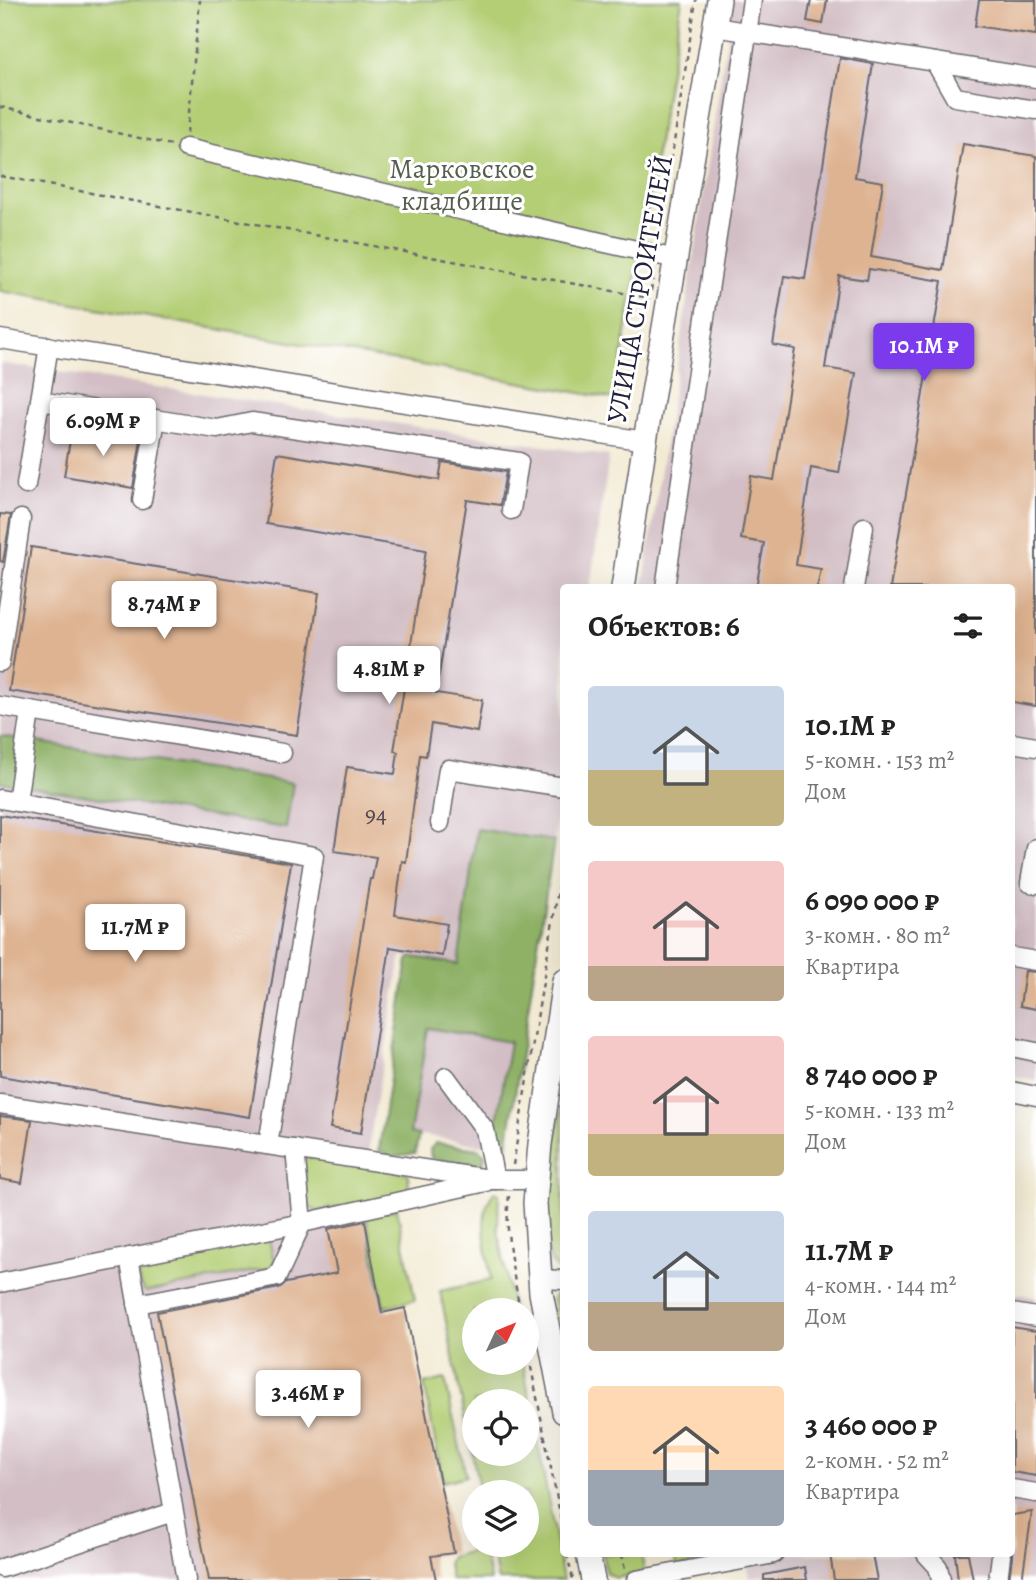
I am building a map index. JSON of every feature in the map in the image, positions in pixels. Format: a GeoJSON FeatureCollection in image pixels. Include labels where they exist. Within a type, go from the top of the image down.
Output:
{"type":"FeatureCollection","features":[{"type":"Feature","properties":{"kind":"main road","name":"УЛИЦА СТРОИТЕЛЕЙ"},"geometry":{"type":"LineString","coordinates":[[624,584],[719,0]]}},
{"type":"Feature","properties":{"kind":"main road"},"geometry":{"type":"LineString","coordinates":[[560,1015],[535,1203],[540,1279],[560,1374]]}},
{"type":"Feature","properties":{"kind":"main road"},"geometry":{"type":"LineString","coordinates":[[589,1557],[593,1580]]}},
{"type":"Feature","properties":{"kind":"street"},"geometry":{"type":"LineString","coordinates":[[666,584],[752,0]]}},
{"type":"Feature","properties":{"kind":"street"},"geometry":{"type":"LineString","coordinates":[[715,27],[1036,78]]}},
{"type":"Feature","properties":{"kind":"street"},"geometry":{"type":"LineString","coordinates":[[935,62],[956,97],[1036,110]]}},
{"type":"Feature","properties":{"kind":"street"},"geometry":{"type":"LineString","coordinates":[[186,148],[676,259]]}},
{"type":"Feature","properties":{"kind":"street"},"geometry":{"type":"LineString","coordinates":[[0,339],[645,440]]}},
{"type":"Feature","properties":{"kind":"street"},"geometry":{"type":"LineString","coordinates":[[26,485],[49,346]]}},
{"type":"Feature","properties":{"kind":"street"},"geometry":{"type":"LineString","coordinates":[[40,401],[218,429],[252,422],[519,462],[511,510]]}},
{"type":"Feature","properties":{"kind":"street"},"geometry":{"type":"LineString","coordinates":[[142,500],[156,419]]}},
{"type":"Feature","properties":{"kind":"street"},"geometry":{"type":"LineString","coordinates":[[0,662],[21,519]]}},
{"type":"Feature","properties":{"kind":"street"},"geometry":{"type":"LineString","coordinates":[[855,584],[864,527]]}},
{"type":"Feature","properties":{"kind":"street"},"geometry":{"type":"LineString","coordinates":[[0,706],[282,752]]}},
{"type":"Feature","properties":{"kind":"street"},"geometry":{"type":"LineString","coordinates":[[30,711],[8,800],[314,856],[268,1145]]}},
{"type":"Feature","properties":{"kind":"street"},"geometry":{"type":"LineString","coordinates":[[1015,744],[1036,747]]}},
{"type":"Feature","properties":{"kind":"street"},"geometry":{"type":"LineString","coordinates":[[440,823],[448,769],[560,786]]}},
{"type":"Feature","properties":{"kind":"street"},"geometry":{"type":"LineString","coordinates":[[1036,848],[1030,883],[1036,884]]}},
{"type":"Feature","properties":{"kind":"street"},"geometry":{"type":"LineString","coordinates":[[1015,958],[1036,961]]}},
{"type":"Feature","properties":{"kind":"street"},"geometry":{"type":"LineString","coordinates":[[1015,1048],[1036,1052]]}},
{"type":"Feature","properties":{"kind":"street"},"geometry":{"type":"LineString","coordinates":[[446,1077],[485,1130],[495,1180]]}},
{"type":"Feature","properties":{"kind":"street"},"geometry":{"type":"LineString","coordinates":[[1015,1092],[1036,1096]]}},
{"type":"Feature","properties":{"kind":"street"},"geometry":{"type":"LineString","coordinates":[[0,1104],[495,1180],[537,1180]]}},
{"type":"Feature","properties":{"kind":"street"},"geometry":{"type":"LineString","coordinates":[[137,1304],[277,1277],[302,1223],[295,1149]]}},
{"type":"Feature","properties":{"kind":"street"},"geometry":{"type":"LineString","coordinates":[[0,1283],[302,1223],[495,1180]]}},
{"type":"Feature","properties":{"kind":"street"},"geometry":{"type":"LineString","coordinates":[[129,1257],[186,1580]]}},
{"type":"Feature","properties":{"kind":"street"},"geometry":{"type":"LineString","coordinates":[[540,1279],[560,1280]]}},
{"type":"Feature","properties":{"kind":"street"},"geometry":{"type":"LineString","coordinates":[[1015,1314],[1036,1317]]}},
{"type":"Feature","properties":{"kind":"street"},"geometry":{"type":"LineString","coordinates":[[1015,1490],[1036,1493]]}},
{"type":"Feature","properties":{"kind":"street"},"geometry":{"type":"LineString","coordinates":[[2,1568],[173,1512]]}},
{"type":"Feature","properties":{"kind":"street"},"geometry":{"type":"LineString","coordinates":[[636,1580],[758,1557]]}},
{"type":"Feature","properties":{"kind":"street"},"geometry":{"type":"LineString","coordinates":[[929,1557],[939,1567],[941,1580]]}},
{"type":"Feature","properties":{"kind":"street"},"geometry":{"type":"LineString","coordinates":[[998,1580],[1000,1557]]}},
{"type":"Feature","properties":{"kind":"path"},"geometry":{"type":"LineString","coordinates":[[0,107],[186,148],[200,0]]}},
{"type":"Feature","properties":{"kind":"path"},"geometry":{"type":"LineString","coordinates":[[0,176],[650,298]]}},
{"type":"Feature","properties":{"kind":"path"},"geometry":{"type":"LineString","coordinates":[[535,1040],[560,880]]}},
{"type":"Feature","properties":{"kind":"path"},"geometry":{"type":"LineString","coordinates":[[533,1376],[560,1514]]}},
{"type":"Feature","properties":{"kind":"path"},"geometry":{"type":"LineString","coordinates":[[569,1557],[573,1580]]}},
{"type":"Feature","properties":{"kind":"path"},"geometry":{"type":"LineString","coordinates":[[623,1557],[627,1580]]}},
{"type":"Feature","properties":{"kind":"shaded area"},"geometry":{"type":"Polygon","coordinates":[[[733,0],[1036,0],[1036,1081],[1015,1077],[1015,584],[644,584],[733,0]]]}},
{"type":"Feature","properties":{"kind":"shaded area"},"geometry":{"type":"Polygon","coordinates":[[[0,363],[609,456],[591,584],[560,584],[560,800],[554,841],[477,829],[458,965],[401,956],[369,1144],[368,1209],[436,1580],[0,1580],[0,363]]]}},
{"type":"Feature","properties":{"kind":"shaded area"},"geometry":{"type":"Polygon","coordinates":[[[427,1028],[510,1042],[493,1147],[410,1133],[427,1028]]]}},
{"type":"Feature","properties":{"kind":"shaded area"},"geometry":{"type":"Polygon","coordinates":[[[1015,1294],[1036,1298],[1036,1580],[807,1580],[804,1567],[750,1578],[746,1557],[1015,1557],[1015,1294]]]}},
{"type":"Feature","properties":{"kind":"green space","name":"Марковское кладбище"},"geometry":{"type":"Polygon","coordinates":[[[0,0],[682,0],[615,399],[0,291],[0,0]]]}},
{"type":"Feature","properties":{"kind":"green space"},"geometry":{"type":"Polygon","coordinates":[[[0,736],[293,783],[286,828],[0,782],[0,736]]]}},
{"type":"Feature","properties":{"kind":"green space"},"geometry":{"type":"Polygon","coordinates":[[[477,829],[554,841],[506,1153],[504,1160],[496,1158],[493,1147],[510,1042],[428,1028],[410,1133],[419,1135],[415,1153],[392,1157],[379,1150],[408,960],[412,957],[458,964],[477,829]]]}},
{"type":"Feature","properties":{"kind":"green space"},"geometry":{"type":"Polygon","coordinates":[[[560,1117],[560,1270],[550,1259],[546,1241],[550,1179],[560,1117]]]}},
{"type":"Feature","properties":{"kind":"green space"},"geometry":{"type":"Polygon","coordinates":[[[436,1143],[478,1149],[485,1155],[484,1162],[478,1166],[431,1158],[430,1149],[436,1143]]]}},
{"type":"Feature","properties":{"kind":"green space"},"geometry":{"type":"Polygon","coordinates":[[[303,1156],[408,1173],[409,1187],[401,1195],[317,1211],[307,1202],[303,1156]]]}},
{"type":"Feature","properties":{"kind":"green space"},"geometry":{"type":"Polygon","coordinates":[[[495,1191],[499,1194],[498,1230],[511,1298],[462,1298],[462,1376],[525,1376],[528,1389],[462,1389],[462,1402],[440,1291],[491,1280],[484,1234],[486,1211],[495,1191]]]}},
{"type":"Feature","properties":{"kind":"green space"},"geometry":{"type":"Polygon","coordinates":[[[397,1209],[415,1300],[384,1307],[366,1215],[397,1209]]]}},
{"type":"Feature","properties":{"kind":"green space"},"geometry":{"type":"Polygon","coordinates":[[[262,1236],[269,1240],[274,1261],[269,1268],[146,1292],[139,1281],[138,1269],[141,1260],[262,1236]]]}},
{"type":"Feature","properties":{"kind":"green space"},"geometry":{"type":"Polygon","coordinates":[[[560,1289],[560,1338],[553,1299],[560,1289]]]}},
{"type":"Feature","properties":{"kind":"green space"},"geometry":{"type":"Polygon","coordinates":[[[445,1379],[466,1476],[443,1482],[424,1384],[445,1379]]]}},
{"type":"Feature","properties":{"kind":"green space"},"geometry":{"type":"Polygon","coordinates":[[[539,1450],[563,1580],[498,1580],[493,1557],[539,1557],[539,1480],[477,1480],[475,1466],[539,1466],[539,1450]]]}},
{"type":"Feature","properties":{"kind":"green space"},"geometry":{"type":"Polygon","coordinates":[[[462,1554],[462,1557],[485,1557],[490,1580],[451,1580],[448,1564],[451,1557],[462,1554]]]}},
{"type":"Feature","properties":{"kind":"green space"},"geometry":{"type":"Polygon","coordinates":[[[603,1557],[642,1557],[645,1573],[616,1578],[606,1573],[603,1557]]]}},
{"type":"Feature","properties":{"kind":"green space"},"geometry":{"type":"Polygon","coordinates":[[[675,1557],[722,1557],[677,1567],[675,1557]]]}},
{"type":"Feature","properties":{"kind":"building"},"geometry":{"type":"Polygon","coordinates":[[[811,0],[827,0],[823,24],[807,21],[811,0]]]}},
{"type":"Feature","properties":{"kind":"building"},"geometry":{"type":"Polygon","coordinates":[[[979,0],[1036,0],[1036,35],[975,26],[979,0]]]}},
{"type":"Feature","properties":{"kind":"building"},"geometry":{"type":"Polygon","coordinates":[[[840,58],[873,64],[855,177],[883,182],[871,257],[943,270],[963,144],[1036,156],[1036,706],[1015,702],[1015,584],[891,584],[942,281],[869,269],[867,280],[839,276],[825,368],[856,373],[839,473],[811,468],[796,565],[821,569],[818,584],[757,584],[764,543],[741,539],[751,476],[774,480],[795,349],[773,345],[784,276],[805,279],[840,58]]]}},
{"type":"Feature","properties":{"kind":"building"},"geometry":{"type":"Polygon","coordinates":[[[72,428],[141,440],[133,488],[64,476],[72,428]]]}},
{"type":"Feature","properties":{"kind":"building"},"geometry":{"type":"Polygon","coordinates":[[[277,453],[439,480],[442,462],[506,472],[500,505],[467,500],[436,693],[482,700],[477,732],[431,724],[426,756],[420,755],[406,862],[402,861],[395,915],[447,924],[442,956],[390,947],[361,1133],[330,1128],[369,884],[376,857],[334,851],[347,767],[395,774],[398,752],[394,751],[426,550],[266,524],[277,453]]]}},
{"type":"Feature","properties":{"kind":"building"},"geometry":{"type":"Polygon","coordinates":[[[0,514],[11,515],[3,562],[0,561],[0,514]]]}},
{"type":"Feature","properties":{"kind":"building"},"geometry":{"type":"Polygon","coordinates":[[[31,547],[319,593],[297,735],[9,691],[31,547]]]}},
{"type":"Feature","properties":{"kind":"building"},"geometry":{"type":"Polygon","coordinates":[[[0,815],[291,863],[250,1117],[0,1076],[0,815]]]}},
{"type":"Feature","properties":{"kind":"building"},"geometry":{"type":"Polygon","coordinates":[[[1025,971],[1036,972],[1036,1009],[1020,1006],[1025,971]]]}},
{"type":"Feature","properties":{"kind":"building"},"geometry":{"type":"Polygon","coordinates":[[[0,1116],[32,1120],[22,1183],[0,1179],[0,1116]]]}},
{"type":"Feature","properties":{"kind":"building"},"geometry":{"type":"Polygon","coordinates":[[[365,1221],[382,1313],[405,1308],[454,1553],[431,1556],[436,1580],[209,1580],[157,1312],[279,1288],[286,1283],[337,1273],[328,1229],[365,1221]]]}},
{"type":"Feature","properties":{"kind":"building"},"geometry":{"type":"Polygon","coordinates":[[[1015,1328],[1036,1331],[1036,1476],[1015,1472],[1015,1328]]]}},
{"type":"Feature","properties":{"kind":"building"},"geometry":{"type":"Polygon","coordinates":[[[1032,1512],[1022,1580],[1009,1580],[1012,1557],[1015,1557],[1015,1515],[1032,1512]]]}},
{"type":"Feature","properties":{"kind":"building"},"geometry":{"type":"Polygon","coordinates":[[[830,1557],[873,1557],[877,1580],[834,1580],[830,1557]]]}},
{"type":"Feature","properties":{"kind":"building"},"geometry":{"type":"Polygon","coordinates":[[[955,1557],[969,1557],[973,1580],[958,1580],[955,1557]]]}},
{"type":"Feature","properties":{"kind":"building"},"geometry":{"type":"Polygon","coordinates":[[[805,1567],[807,1580],[764,1580],[764,1575],[805,1567]]]}}]}
